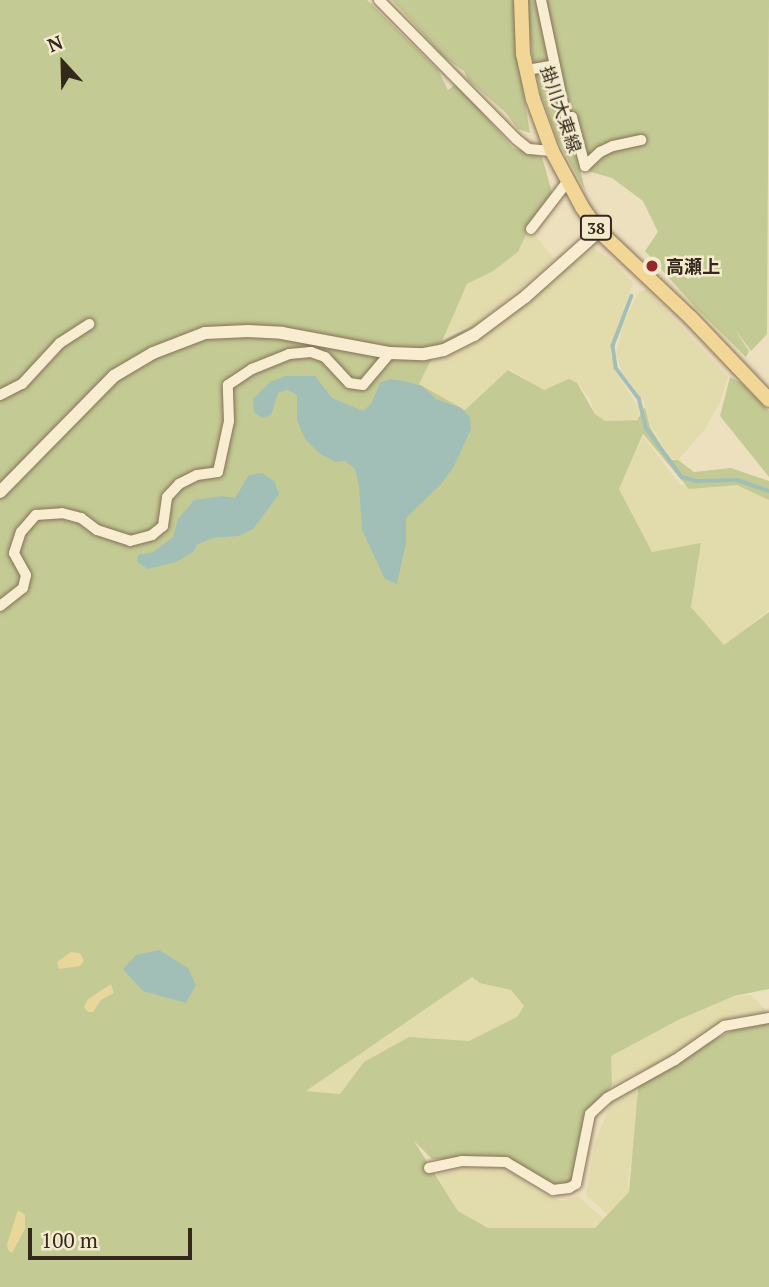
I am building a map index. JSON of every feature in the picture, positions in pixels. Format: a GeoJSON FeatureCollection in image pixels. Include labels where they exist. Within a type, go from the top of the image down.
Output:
{"type":"FeatureCollection","features":[{"type":"Feature","properties":{"kind":"main road","name":"掛川大東線"},"geometry":{"type":"LineString","coordinates":[[521,0],[523,54],[552,151],[599,232],[691,318],[769,400]]}},
{"type":"Feature","properties":{"kind":"street"},"geometry":{"type":"LineString","coordinates":[[379,0],[516,139],[530,149],[552,151]]}},
{"type":"Feature","properties":{"kind":"street"},"geometry":{"type":"LineString","coordinates":[[541,0],[566,118],[572,117],[584,166],[600,152],[613,146],[641,140]]}},
{"type":"Feature","properties":{"kind":"street"},"geometry":{"type":"LineString","coordinates":[[527,70],[555,65]]}},
{"type":"Feature","properties":{"kind":"street"},"geometry":{"type":"LineString","coordinates":[[531,229],[568,181]]}},
{"type":"Feature","properties":{"kind":"street"},"geometry":{"type":"LineString","coordinates":[[0,492],[114,376],[153,353],[205,333],[282,333],[390,353],[424,354],[444,350],[474,335],[525,297],[599,232]]}},
{"type":"Feature","properties":{"kind":"street"},"geometry":{"type":"LineString","coordinates":[[0,395],[22,384],[60,343],[89,324]]}},
{"type":"Feature","properties":{"kind":"street"},"geometry":{"type":"LineString","coordinates":[[0,606],[23,588],[26,575],[14,553],[21,532],[36,515],[62,513],[81,518],[97,530],[130,541],[152,535],[163,526],[167,498],[179,484],[197,475],[218,472],[229,421],[228,385],[252,369],[289,354],[311,352],[325,357],[349,383],[363,385],[390,353]]}},
{"type":"Feature","properties":{"kind":"street"},"geometry":{"type":"LineString","coordinates":[[429,1168],[462,1161],[506,1162],[553,1190],[569,1188],[576,1184],[590,1114],[607,1098],[675,1060],[724,1026],[769,1018]]}},
{"type":"Feature","properties":{"kind":"shaded area"},"geometry":{"type":"Polygon","coordinates":[[[529,228],[554,259],[479,323],[443,335],[467,285],[518,253],[529,228]]]}},
{"type":"Feature","properties":{"kind":"shaded area"},"geometry":{"type":"Polygon","coordinates":[[[594,249],[613,261],[633,283],[610,349],[614,370],[640,409],[637,419],[605,421],[595,414],[590,399],[577,383],[535,391],[527,380],[510,369],[465,410],[419,384],[433,357],[594,249]]]}},
{"type":"Feature","properties":{"kind":"shaded area"},"geometry":{"type":"Polygon","coordinates":[[[646,289],[728,377],[720,402],[705,429],[678,460],[670,458],[650,424],[644,402],[622,372],[616,354],[623,324],[638,293],[646,289]]]}},
{"type":"Feature","properties":{"kind":"shaded area"},"geometry":{"type":"Polygon","coordinates":[[[643,436],[680,485],[737,483],[769,492],[769,610],[724,646],[691,607],[701,544],[652,552],[619,489],[643,436]]]}},
{"type":"Feature","properties":{"kind":"shaded area"},"geometry":{"type":"Polygon","coordinates":[[[459,964],[511,990],[524,1006],[517,1017],[469,1041],[448,1041],[364,1062],[340,1094],[278,1088],[459,964]]]}},
{"type":"Feature","properties":{"kind":"shaded area"},"geometry":{"type":"Polygon","coordinates":[[[751,995],[768,1012],[743,1016],[720,1026],[678,1054],[612,1085],[610,1082],[611,1056],[704,1003],[751,995]]]}},
{"type":"Feature","properties":{"kind":"shaded area"},"geometry":{"type":"Polygon","coordinates":[[[637,1084],[639,1116],[628,1180],[629,1192],[608,1215],[586,1195],[595,1142],[612,1100],[637,1084]]]}},
{"type":"Feature","properties":{"kind":"shaded area"},"geometry":{"type":"Polygon","coordinates":[[[465,1166],[507,1168],[538,1192],[562,1201],[578,1196],[604,1219],[595,1228],[488,1228],[458,1211],[437,1175],[465,1166]]]}},
{"type":"Feature","properties":{"kind":"green space"},"geometry":{"type":"Polygon","coordinates":[[[0,0],[367,0],[438,70],[448,90],[457,83],[513,148],[542,157],[553,196],[530,226],[518,252],[493,271],[467,284],[442,341],[482,321],[446,344],[439,344],[419,384],[465,410],[508,370],[544,390],[569,379],[577,383],[595,414],[605,421],[637,420],[645,407],[650,427],[670,460],[678,460],[694,472],[731,468],[769,481],[769,500],[737,485],[689,489],[643,434],[619,489],[652,552],[701,543],[691,607],[724,645],[769,612],[769,989],[734,996],[678,1020],[611,1056],[612,1085],[590,1114],[576,1184],[547,1187],[506,1162],[432,1159],[414,1141],[458,1211],[488,1228],[595,1228],[629,1192],[639,1079],[755,1020],[769,1020],[769,1287],[0,1287],[0,0]],[[472,977],[306,1091],[340,1094],[364,1062],[409,1037],[469,1041],[517,1017],[524,1006],[511,990],[480,983],[472,977]]]}},
{"type":"Feature","properties":{"kind":"green space"},"geometry":{"type":"Polygon","coordinates":[[[392,0],[769,0],[767,334],[751,351],[734,328],[749,351],[746,357],[695,307],[645,251],[658,232],[643,201],[612,178],[588,171],[569,119],[585,190],[557,139],[541,94],[532,55],[527,9],[516,46],[530,133],[518,129],[505,112],[468,80],[464,71],[445,58],[392,0]]]}},
{"type":"Feature","properties":{"kind":"green space"},"geometry":{"type":"Polygon","coordinates":[[[730,377],[741,383],[769,411],[769,477],[720,416],[730,377]]]}},
{"type":"Feature","properties":{"kind":"sand"},"geometry":{"type":"Polygon","coordinates":[[[71,952],[80,953],[84,961],[80,966],[59,969],[57,962],[71,952]]]}},
{"type":"Feature","properties":{"kind":"sand"},"geometry":{"type":"Polygon","coordinates":[[[111,984],[114,993],[101,1000],[93,1012],[88,1012],[84,1007],[88,999],[111,984]]]}},
{"type":"Feature","properties":{"kind":"sand"},"geometry":{"type":"Polygon","coordinates":[[[18,1210],[25,1215],[25,1229],[12,1253],[7,1244],[18,1210]]]}},
{"type":"Feature","properties":{"kind":"water"},"geometry":{"type":"Polygon","coordinates":[[[285,376],[315,376],[332,398],[363,411],[371,404],[380,383],[390,379],[404,381],[422,386],[436,399],[459,407],[470,417],[471,429],[454,466],[442,483],[406,518],[406,543],[397,584],[385,579],[362,530],[355,469],[345,461],[335,462],[319,453],[305,439],[297,420],[297,395],[287,390],[278,393],[271,415],[262,418],[254,412],[253,399],[270,382],[285,376]]]}},
{"type":"Feature","properties":{"kind":"water"},"geometry":{"type":"Polygon","coordinates":[[[262,473],[274,481],[279,494],[253,529],[238,536],[213,538],[198,544],[193,552],[176,562],[148,569],[137,562],[138,555],[153,552],[173,537],[178,519],[194,500],[222,496],[235,498],[249,475],[262,473]]]}},
{"type":"Feature","properties":{"kind":"water"},"geometry":{"type":"Polygon","coordinates":[[[159,950],[188,968],[196,985],[186,1003],[143,991],[123,969],[136,955],[159,950]]]}},
{"type":"Feature","properties":{"kind":"waterway"},"geometry":{"type":"LineString","coordinates":[[632,296],[613,346],[616,368],[639,398],[647,429],[682,477],[697,481],[737,480],[769,491]]}},
{"type":"Feature","properties":{"kind":"place","name":"高瀬上"},"geometry":{"type":"Point","coordinates":[652,266]}}]}
